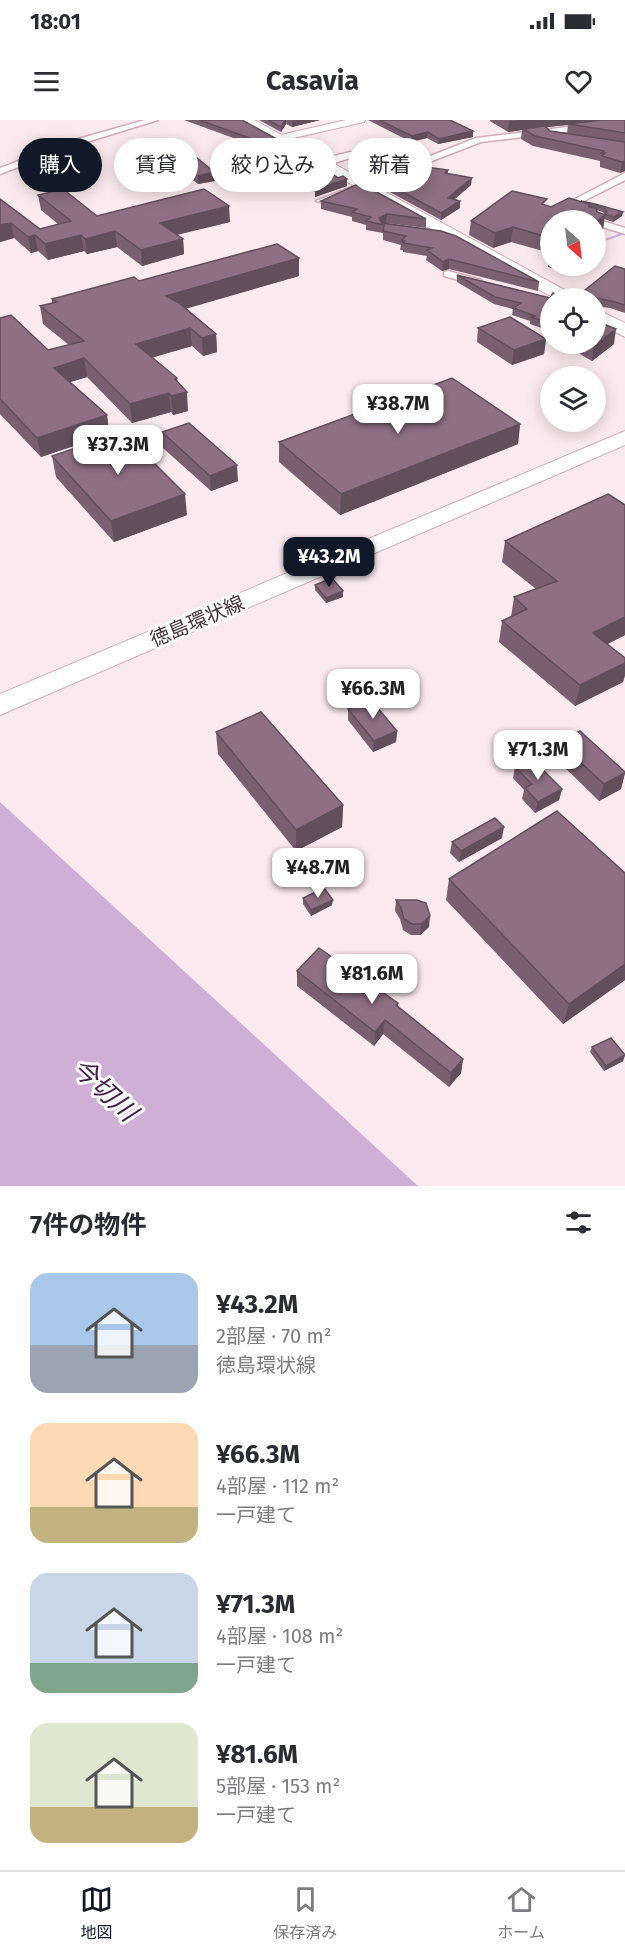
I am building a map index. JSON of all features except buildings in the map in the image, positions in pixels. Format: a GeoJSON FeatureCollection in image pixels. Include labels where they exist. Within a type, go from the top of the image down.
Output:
{"type":"FeatureCollection","features":[{"type":"Feature","properties":{"kind":"main road"},"geometry":{"type":"LineString","coordinates":[[244,120],[274,138]]}},
{"type":"Feature","properties":{"kind":"main road"},"geometry":{"type":"LineString","coordinates":[[336,167],[348,177]]}},
{"type":"Feature","properties":{"kind":"main road"},"geometry":{"type":"LineString","coordinates":[[370,192],[433,232],[546,288]]}},
{"type":"Feature","properties":{"kind":"main road","name":"徳島環状線"},"geometry":{"type":"LineString","coordinates":[[0,705],[625,438]]}},
{"type":"Feature","properties":{"kind":"street"},"geometry":{"type":"LineString","coordinates":[[0,171],[74,142],[154,120]]}},
{"type":"Feature","properties":{"kind":"street"},"geometry":{"type":"LineString","coordinates":[[280,138],[354,120]]}},
{"type":"Feature","properties":{"kind":"street"},"geometry":{"type":"LineString","coordinates":[[432,159],[459,146],[479,140],[625,122]]}},
{"type":"Feature","properties":{"kind":"street"},"geometry":{"type":"LineString","coordinates":[[533,132],[568,139]]}},
{"type":"Feature","properties":{"kind":"street"},"geometry":{"type":"LineString","coordinates":[[560,210],[625,176]]}},
{"type":"Feature","properties":{"kind":"street"},"geometry":{"type":"LineString","coordinates":[[321,201],[348,191]]}},
{"type":"Feature","properties":{"kind":"street"},"geometry":{"type":"LineString","coordinates":[[565,207],[573,210]]}},
{"type":"Feature","properties":{"kind":"street"},"geometry":{"type":"LineString","coordinates":[[606,223],[625,231]]}},
{"type":"Feature","properties":{"kind":"street"},"geometry":{"type":"LineString","coordinates":[[448,274],[491,285]]}},
{"type":"Feature","properties":{"kind":"water","name":"今切川"},"geometry":{"type":"Polygon","coordinates":[[[0,802],[418,1186],[0,1186],[0,802]]]}},
{"type":"Feature","properties":{"kind":"waterway"},"geometry":{"type":"LineString","coordinates":[[606,240],[625,233]]}}]}
